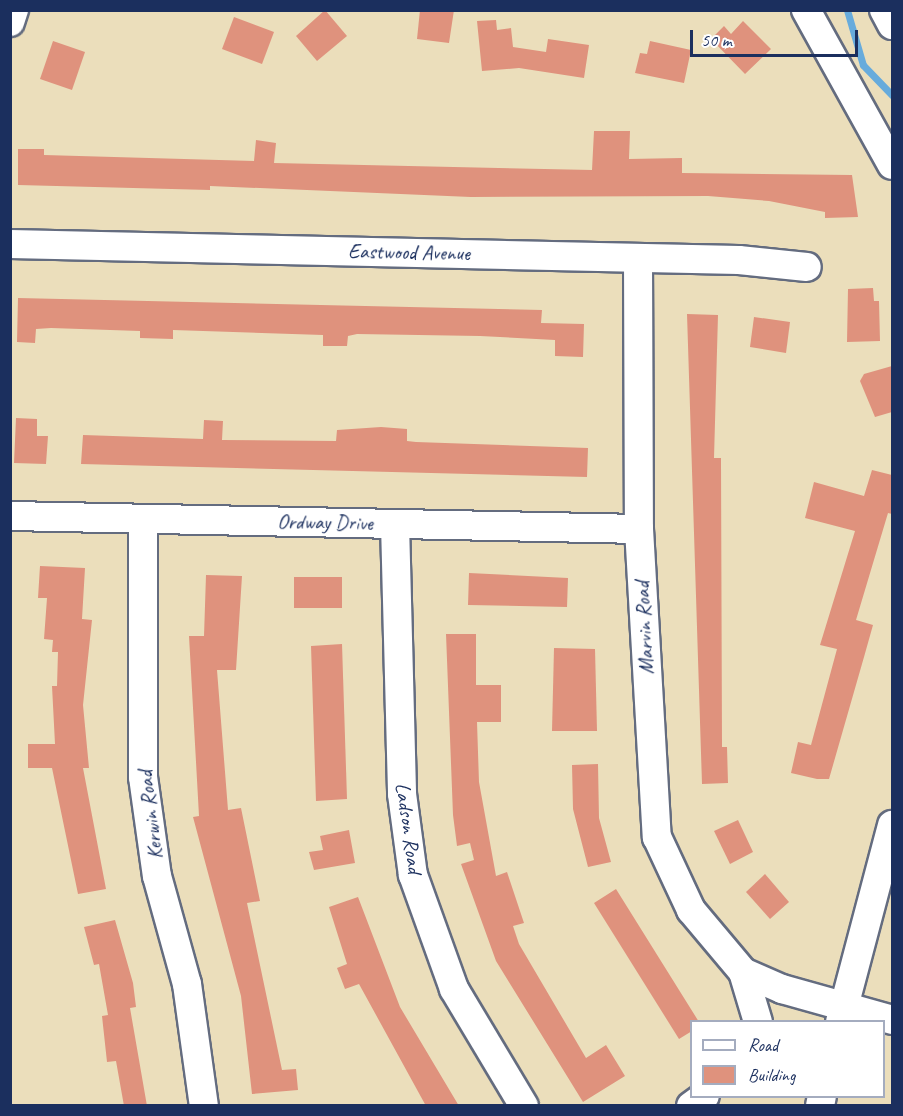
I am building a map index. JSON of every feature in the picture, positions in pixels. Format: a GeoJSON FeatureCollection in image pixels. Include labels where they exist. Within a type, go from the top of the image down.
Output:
{"type":"FeatureCollection","features":[{"type":"Feature","properties":{"kind":"street"},"geometry":{"type":"LineString","coordinates":[[10,22],[14,10]]}},
{"type":"Feature","properties":{"kind":"street"},"geometry":{"type":"LineString","coordinates":[[806,10],[892,165]]}},
{"type":"Feature","properties":{"kind":"street"},"geometry":{"type":"LineString","coordinates":[[885,10],[892,25]]}},
{"type":"Feature","properties":{"kind":"street","name":"Eastwood Avenue"},"geometry":{"type":"LineString","coordinates":[[10,244],[638,258],[807,267]]}},
{"type":"Feature","properties":{"kind":"street","name":"Marvin Road"},"geometry":{"type":"LineString","coordinates":[[638,258],[639,529],[657,837],[691,910],[743,972],[757,1020]]}},
{"type":"Feature","properties":{"kind":"street","name":"Ordway Drive"},"geometry":{"type":"LineString","coordinates":[[10,516],[639,529]]}},
{"type":"Feature","properties":{"kind":"street","name":"Kerwin Road"},"geometry":{"type":"LineString","coordinates":[[143,519],[143,777],[158,876],[187,984],[204,1106]]}},
{"type":"Feature","properties":{"kind":"street","name":"Ladson Road"},"geometry":{"type":"LineString","coordinates":[[395,524],[402,795],[413,875],[454,989],[524,1106]]}},
{"type":"Feature","properties":{"kind":"street"},"geometry":{"type":"LineString","coordinates":[[842,1012],[892,825]]}},
{"type":"Feature","properties":{"kind":"street","name":"Marvin Road"},"geometry":{"type":"LineString","coordinates":[[743,972],[842,1012],[892,1020]]}},
{"type":"Feature","properties":{"kind":"building"},"geometry":{"type":"Polygon","coordinates":[[[325,10],[347,36],[317,61],[296,36],[325,10]]]}},
{"type":"Feature","properties":{"kind":"building"},"geometry":{"type":"Polygon","coordinates":[[[420,10],[454,10],[449,43],[417,39],[420,10]]]}},
{"type":"Feature","properties":{"kind":"building"},"geometry":{"type":"Polygon","coordinates":[[[234,17],[274,32],[262,64],[222,49],[234,17]]]}},
{"type":"Feature","properties":{"kind":"building"},"geometry":{"type":"Polygon","coordinates":[[[496,20],[497,30],[511,28],[513,47],[546,52],[548,39],[589,45],[584,78],[519,68],[482,71],[477,21],[496,20]]]}},
{"type":"Feature","properties":{"kind":"building"},"geometry":{"type":"Polygon","coordinates":[[[743,21],[771,49],[745,74],[711,39],[724,26],[731,34],[743,21]]]}},
{"type":"Feature","properties":{"kind":"building"},"geometry":{"type":"Polygon","coordinates":[[[53,41],[85,52],[72,90],[40,79],[53,41]]]}},
{"type":"Feature","properties":{"kind":"building"},"geometry":{"type":"Polygon","coordinates":[[[650,41],[691,50],[684,83],[635,73],[640,53],[647,54],[650,41]]]}},
{"type":"Feature","properties":{"kind":"building"},"geometry":{"type":"Polygon","coordinates":[[[594,131],[630,131],[629,159],[682,158],[682,173],[852,175],[858,217],[825,218],[825,212],[769,201],[708,196],[471,197],[210,186],[210,190],[18,185],[18,149],[44,149],[44,155],[254,161],[256,140],[276,143],[274,163],[592,170],[594,131]]]}},
{"type":"Feature","properties":{"kind":"building"},"geometry":{"type":"Polygon","coordinates":[[[873,288],[874,301],[879,301],[880,341],[847,342],[848,289],[873,288]]]}},
{"type":"Feature","properties":{"kind":"building"},"geometry":{"type":"Polygon","coordinates":[[[18,298],[542,310],[541,323],[584,324],[583,357],[555,356],[555,340],[480,336],[357,334],[348,336],[347,346],[323,346],[323,335],[173,330],[173,339],[140,338],[140,331],[51,328],[36,329],[35,343],[17,342],[18,298]]]}},
{"type":"Feature","properties":{"kind":"building"},"geometry":{"type":"Polygon","coordinates":[[[687,314],[718,315],[714,458],[721,458],[722,747],[727,747],[728,783],[702,784],[687,314]]]}},
{"type":"Feature","properties":{"kind":"building"},"geometry":{"type":"Polygon","coordinates":[[[754,317],[790,322],[786,353],[750,347],[754,317]]]}},
{"type":"Feature","properties":{"kind":"building"},"geometry":{"type":"Polygon","coordinates":[[[892,366],[892,412],[875,417],[860,381],[864,374],[892,366]]]}},
{"type":"Feature","properties":{"kind":"building"},"geometry":{"type":"Polygon","coordinates":[[[16,418],[37,419],[37,436],[48,436],[46,464],[14,463],[16,418]]]}},
{"type":"Feature","properties":{"kind":"building"},"geometry":{"type":"Polygon","coordinates":[[[204,420],[223,421],[222,440],[336,441],[337,430],[381,427],[407,429],[407,441],[416,442],[588,448],[587,477],[81,464],[83,435],[203,439],[204,420]]]}},
{"type":"Feature","properties":{"kind":"building"},"geometry":{"type":"Polygon","coordinates":[[[872,470],[892,475],[892,514],[888,513],[856,620],[873,625],[829,779],[817,779],[791,773],[798,742],[811,745],[837,649],[820,645],[855,531],[805,518],[814,482],[864,496],[872,470]]]}},
{"type":"Feature","properties":{"kind":"building"},"geometry":{"type":"Polygon","coordinates":[[[40,566],[85,568],[82,619],[92,620],[83,705],[89,768],[83,768],[106,889],[78,894],[52,768],[28,768],[28,744],[55,744],[52,686],[57,686],[58,652],[52,652],[53,640],[44,639],[47,598],[38,598],[40,566]]]}},
{"type":"Feature","properties":{"kind":"building"},"geometry":{"type":"Polygon","coordinates":[[[469,573],[568,578],[567,607],[468,605],[469,573]]]}},
{"type":"Feature","properties":{"kind":"building"},"geometry":{"type":"Polygon","coordinates":[[[206,575],[242,576],[236,670],[217,670],[228,810],[241,808],[260,901],[247,903],[282,1070],[296,1069],[298,1090],[252,1094],[241,996],[193,817],[199,816],[189,636],[204,636],[206,575]]]}},
{"type":"Feature","properties":{"kind":"building"},"geometry":{"type":"Polygon","coordinates":[[[294,577],[342,577],[342,608],[294,608],[294,577]]]}},
{"type":"Feature","properties":{"kind":"building"},"geometry":{"type":"Polygon","coordinates":[[[446,634],[476,634],[476,685],[501,685],[501,722],[477,722],[479,782],[496,876],[507,872],[524,923],[513,926],[519,944],[586,1058],[606,1045],[625,1076],[583,1102],[496,961],[461,864],[474,860],[470,843],[457,846],[453,815],[446,634]]]}},
{"type":"Feature","properties":{"kind":"building"},"geometry":{"type":"Polygon","coordinates":[[[342,644],[347,799],[316,801],[311,646],[342,644]]]}},
{"type":"Feature","properties":{"kind":"building"},"geometry":{"type":"Polygon","coordinates":[[[554,648],[595,649],[597,731],[552,731],[554,648]]]}},
{"type":"Feature","properties":{"kind":"building"},"geometry":{"type":"Polygon","coordinates":[[[598,764],[599,818],[611,862],[588,867],[573,809],[572,765],[598,764]]]}},
{"type":"Feature","properties":{"kind":"building"},"geometry":{"type":"Polygon","coordinates":[[[738,820],[753,852],[730,864],[714,831],[738,820]]]}},
{"type":"Feature","properties":{"kind":"building"},"geometry":{"type":"Polygon","coordinates":[[[349,830],[355,863],[314,870],[309,852],[323,850],[320,836],[349,830]]]}},
{"type":"Feature","properties":{"kind":"building"},"geometry":{"type":"Polygon","coordinates":[[[765,874],[789,902],[770,919],[746,892],[765,874]]]}},
{"type":"Feature","properties":{"kind":"building"},"geometry":{"type":"Polygon","coordinates":[[[616,889],[698,1020],[690,1020],[690,1032],[679,1039],[594,903],[616,889]]]}},
{"type":"Feature","properties":{"kind":"building"},"geometry":{"type":"Polygon","coordinates":[[[358,897],[400,1007],[459,1106],[426,1106],[359,984],[345,989],[337,968],[347,964],[329,907],[358,897]]]}},
{"type":"Feature","properties":{"kind":"building"},"geometry":{"type":"Polygon","coordinates":[[[115,920],[133,983],[136,1007],[130,1008],[147,1106],[124,1106],[116,1061],[107,1062],[102,1016],[108,1015],[99,964],[94,965],[84,927],[115,920]]]}},
{"type":"Feature","properties":{"kind":"waterway"},"geometry":{"type":"LineString","coordinates":[[847,10],[863,65],[892,95]]}}]}
